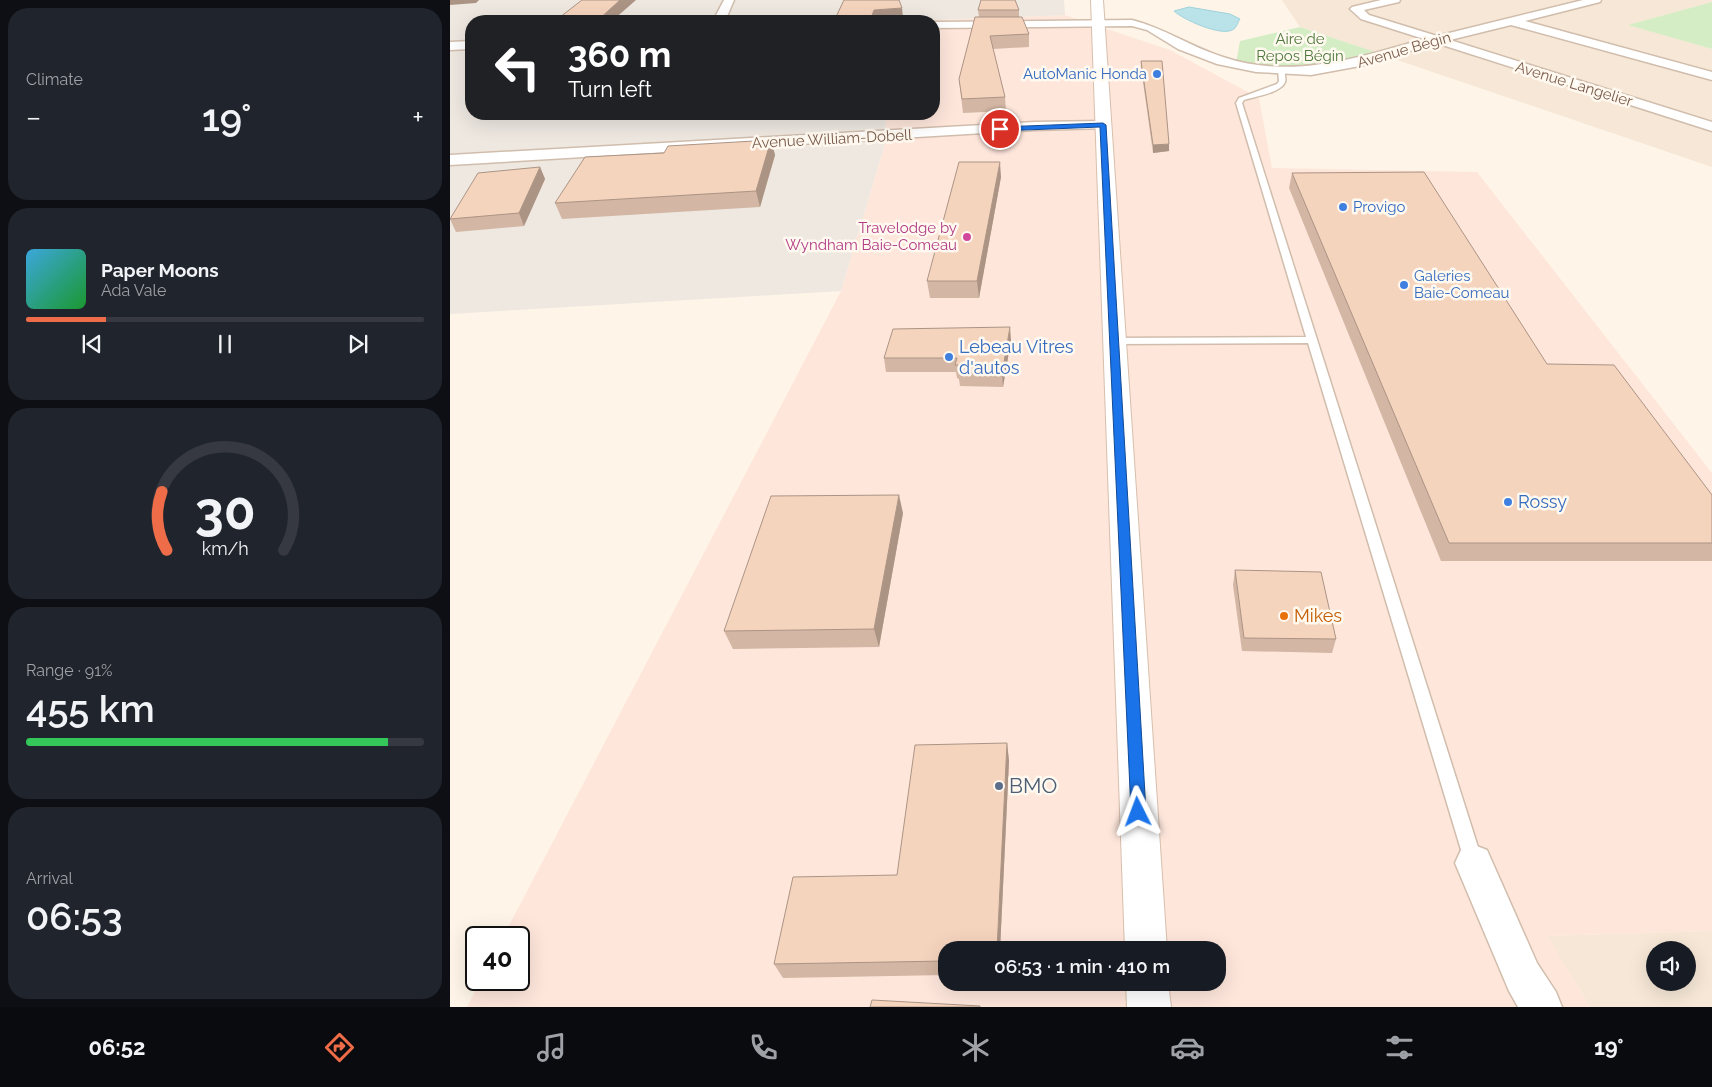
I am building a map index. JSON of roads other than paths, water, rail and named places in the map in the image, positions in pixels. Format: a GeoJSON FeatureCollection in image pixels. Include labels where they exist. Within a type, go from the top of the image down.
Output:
{"type":"FeatureCollection","features":[{"type":"Feature","properties":{"kind":"street"},"geometry":{"type":"LineString","coordinates":[[722,15],[729,0]]}},
{"type":"Feature","properties":{"kind":"street"},"geometry":{"type":"LineString","coordinates":[[1395,0],[1356,9],[1365,17],[1435,40]]}},
{"type":"Feature","properties":{"kind":"street","name":"Avenue Bégin"},"geometry":{"type":"LineString","coordinates":[[940,24],[1097,11],[1151,28],[1182,46],[1211,58],[1237,65],[1311,71],[1330,69],[1590,1]]}},
{"type":"Feature","properties":{"kind":"street"},"geometry":{"type":"LineString","coordinates":[[1097,11],[1146,941]]}},
{"type":"Feature","properties":{"kind":"street"},"geometry":{"type":"LineString","coordinates":[[1512,21],[1712,76]]}},
{"type":"Feature","properties":{"kind":"street","name":"Avenue Langelier"},"geometry":{"type":"LineString","coordinates":[[1435,40],[1712,127]]}},
{"type":"Feature","properties":{"kind":"street"},"geometry":{"type":"LineString","coordinates":[[450,46],[465,45]]}},
{"type":"Feature","properties":{"kind":"street","name":"Avenue William-Dobell"},"geometry":{"type":"LineString","coordinates":[[450,160],[1035,126],[1103,125]]}},
{"type":"Feature","properties":{"kind":"street"},"geometry":{"type":"LineString","coordinates":[[1474,863],[1523,977],[1541,1007]]}},
{"type":"Feature","properties":{"kind":"street"},"geometry":{"type":"LineString","coordinates":[[1148,991],[1149,1007]]}},
{"type":"Feature","properties":{"kind":"lane"},"geometry":{"type":"LineString","coordinates":[[1281,70],[1282,79],[1280,85],[1275,89],[1249,95],[1241,99],[1239,103],[1474,863]]}},
{"type":"Feature","properties":{"kind":"lane"},"geometry":{"type":"LineString","coordinates":[[1114,341],[1313,340]]}},
{"type":"Feature","properties":{"kind":"water"},"geometry":{"type":"Polygon","coordinates":[[[1189,7],[1230,14],[1240,19],[1235,28],[1229,31],[1212,29],[1194,23],[1174,11],[1189,7]]]}},
{"type":"Feature","properties":{"kind":"place","name":"AutoManic Honda"},"geometry":{"type":"Point","coordinates":[1157,74]}},
{"type":"Feature","properties":{"kind":"place","name":"Provigo"},"geometry":{"type":"Point","coordinates":[1343,207]}},
{"type":"Feature","properties":{"kind":"place","name":"Travelodge by Wyndham Baie-Comeau"},"geometry":{"type":"Point","coordinates":[967,237]}},
{"type":"Feature","properties":{"kind":"place","name":"Galeries Baie-Comeau"},"geometry":{"type":"Point","coordinates":[1404,285]}},
{"type":"Feature","properties":{"kind":"place","name":"Lebeau Vitres d'autos"},"geometry":{"type":"Point","coordinates":[949,357]}},
{"type":"Feature","properties":{"kind":"place","name":"Rossy"},"geometry":{"type":"Point","coordinates":[1508,502]}},
{"type":"Feature","properties":{"kind":"place","name":"Mikes"},"geometry":{"type":"Point","coordinates":[1284,616]}},
{"type":"Feature","properties":{"kind":"place","name":"BMO"},"geometry":{"type":"Point","coordinates":[999,786]}},
{"type":"Feature","properties":{"kind":"park label","name":"Aire de Repos Bégin"},"geometry":{"type":"Point","coordinates":[1300,48]}}]}
